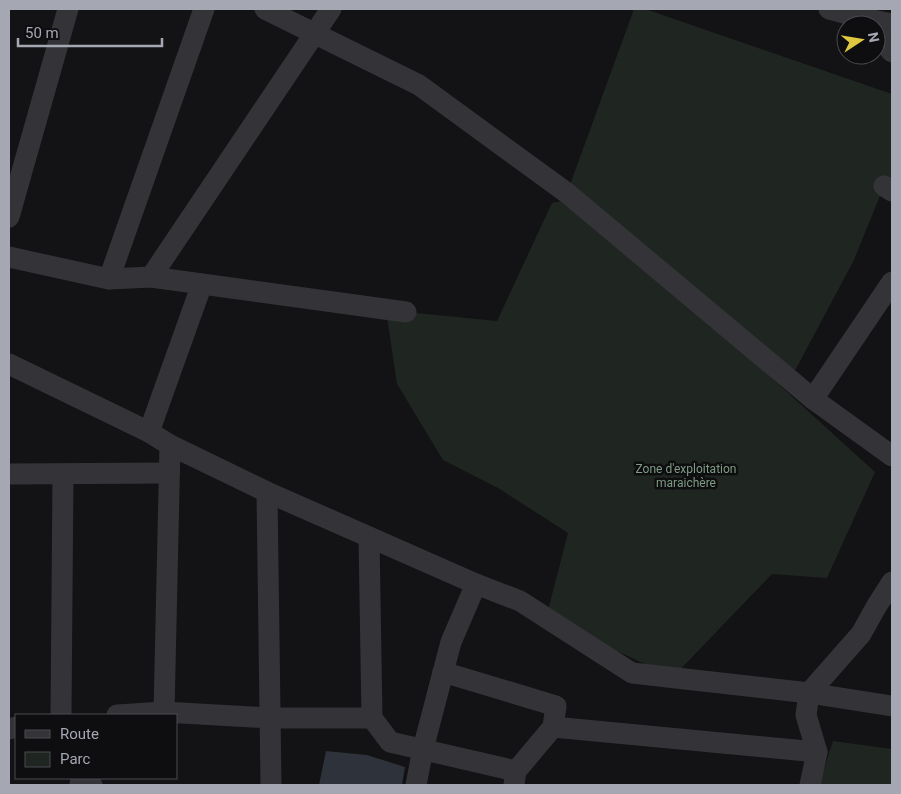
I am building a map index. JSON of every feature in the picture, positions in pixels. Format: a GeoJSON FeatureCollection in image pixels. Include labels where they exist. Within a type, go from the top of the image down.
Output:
{"type":"FeatureCollection","features":[{"type":"Feature","properties":{"kind":"street"},"geometry":{"type":"LineString","coordinates":[[9,217],[68,9]]}},
{"type":"Feature","properties":{"kind":"street"},"geometry":{"type":"LineString","coordinates":[[109,279],[204,9]]}},
{"type":"Feature","properties":{"kind":"street"},"geometry":{"type":"LineString","coordinates":[[265,9],[419,85],[568,193],[813,399],[892,456]]}},
{"type":"Feature","properties":{"kind":"street"},"geometry":{"type":"LineString","coordinates":[[151,277],[331,9]]}},
{"type":"Feature","properties":{"kind":"street"},"geometry":{"type":"LineString","coordinates":[[829,9],[843,15]]}},
{"type":"Feature","properties":{"kind":"street"},"geometry":{"type":"LineString","coordinates":[[9,257],[109,279],[151,277],[406,312]]}},
{"type":"Feature","properties":{"kind":"street"},"geometry":{"type":"LineString","coordinates":[[813,399],[892,282]]}},
{"type":"Feature","properties":{"kind":"street"},"geometry":{"type":"LineString","coordinates":[[149,432],[202,284]]}},
{"type":"Feature","properties":{"kind":"street"},"geometry":{"type":"LineString","coordinates":[[9,364],[267,492],[476,584],[520,601],[632,673],[810,693],[892,706]]}},
{"type":"Feature","properties":{"kind":"street"},"geometry":{"type":"LineString","coordinates":[[149,714],[170,445]]}},
{"type":"Feature","properties":{"kind":"street"},"geometry":{"type":"LineString","coordinates":[[9,474],[169,474]]}},
{"type":"Feature","properties":{"kind":"street"},"geometry":{"type":"LineString","coordinates":[[61,714],[63,474]]}},
{"type":"Feature","properties":{"kind":"street"},"geometry":{"type":"LineString","coordinates":[[267,492],[271,785]]}},
{"type":"Feature","properties":{"kind":"street"},"geometry":{"type":"LineString","coordinates":[[369,537],[372,718],[390,742],[423,749],[515,778],[553,727],[556,706],[443,672]]}},
{"type":"Feature","properties":{"kind":"street"},"geometry":{"type":"LineString","coordinates":[[810,785],[817,752],[806,715],[810,693],[884,610],[892,582]]}},
{"type":"Feature","properties":{"kind":"street"},"geometry":{"type":"LineString","coordinates":[[416,785],[423,749],[451,642],[476,584]]}},
{"type":"Feature","properties":{"kind":"street"},"geometry":{"type":"LineString","coordinates":[[178,715],[270,718],[372,718]]}},
{"type":"Feature","properties":{"kind":"street"},"geometry":{"type":"LineString","coordinates":[[553,727],[817,752]]}},
{"type":"Feature","properties":{"kind":"green space","name":"Zone d'exploitation maraichère"},"geometry":{"type":"Polygon","coordinates":[[[634,9],[645,9],[892,94],[892,177],[884,186],[854,260],[790,380],[588,211],[875,472],[827,578],[772,574],[673,677],[546,618],[568,533],[498,488],[443,460],[397,384],[386,310],[497,321],[552,203],[573,199],[567,193],[634,9]]]}},
{"type":"Feature","properties":{"kind":"green space"},"geometry":{"type":"Polygon","coordinates":[[[833,741],[892,749],[892,785],[819,785],[833,741]]]}},
{"type":"Feature","properties":{"kind":"shaded area"},"geometry":{"type":"Polygon","coordinates":[[[326,751],[367,755],[405,767],[402,785],[319,785],[326,751]]]}}]}
